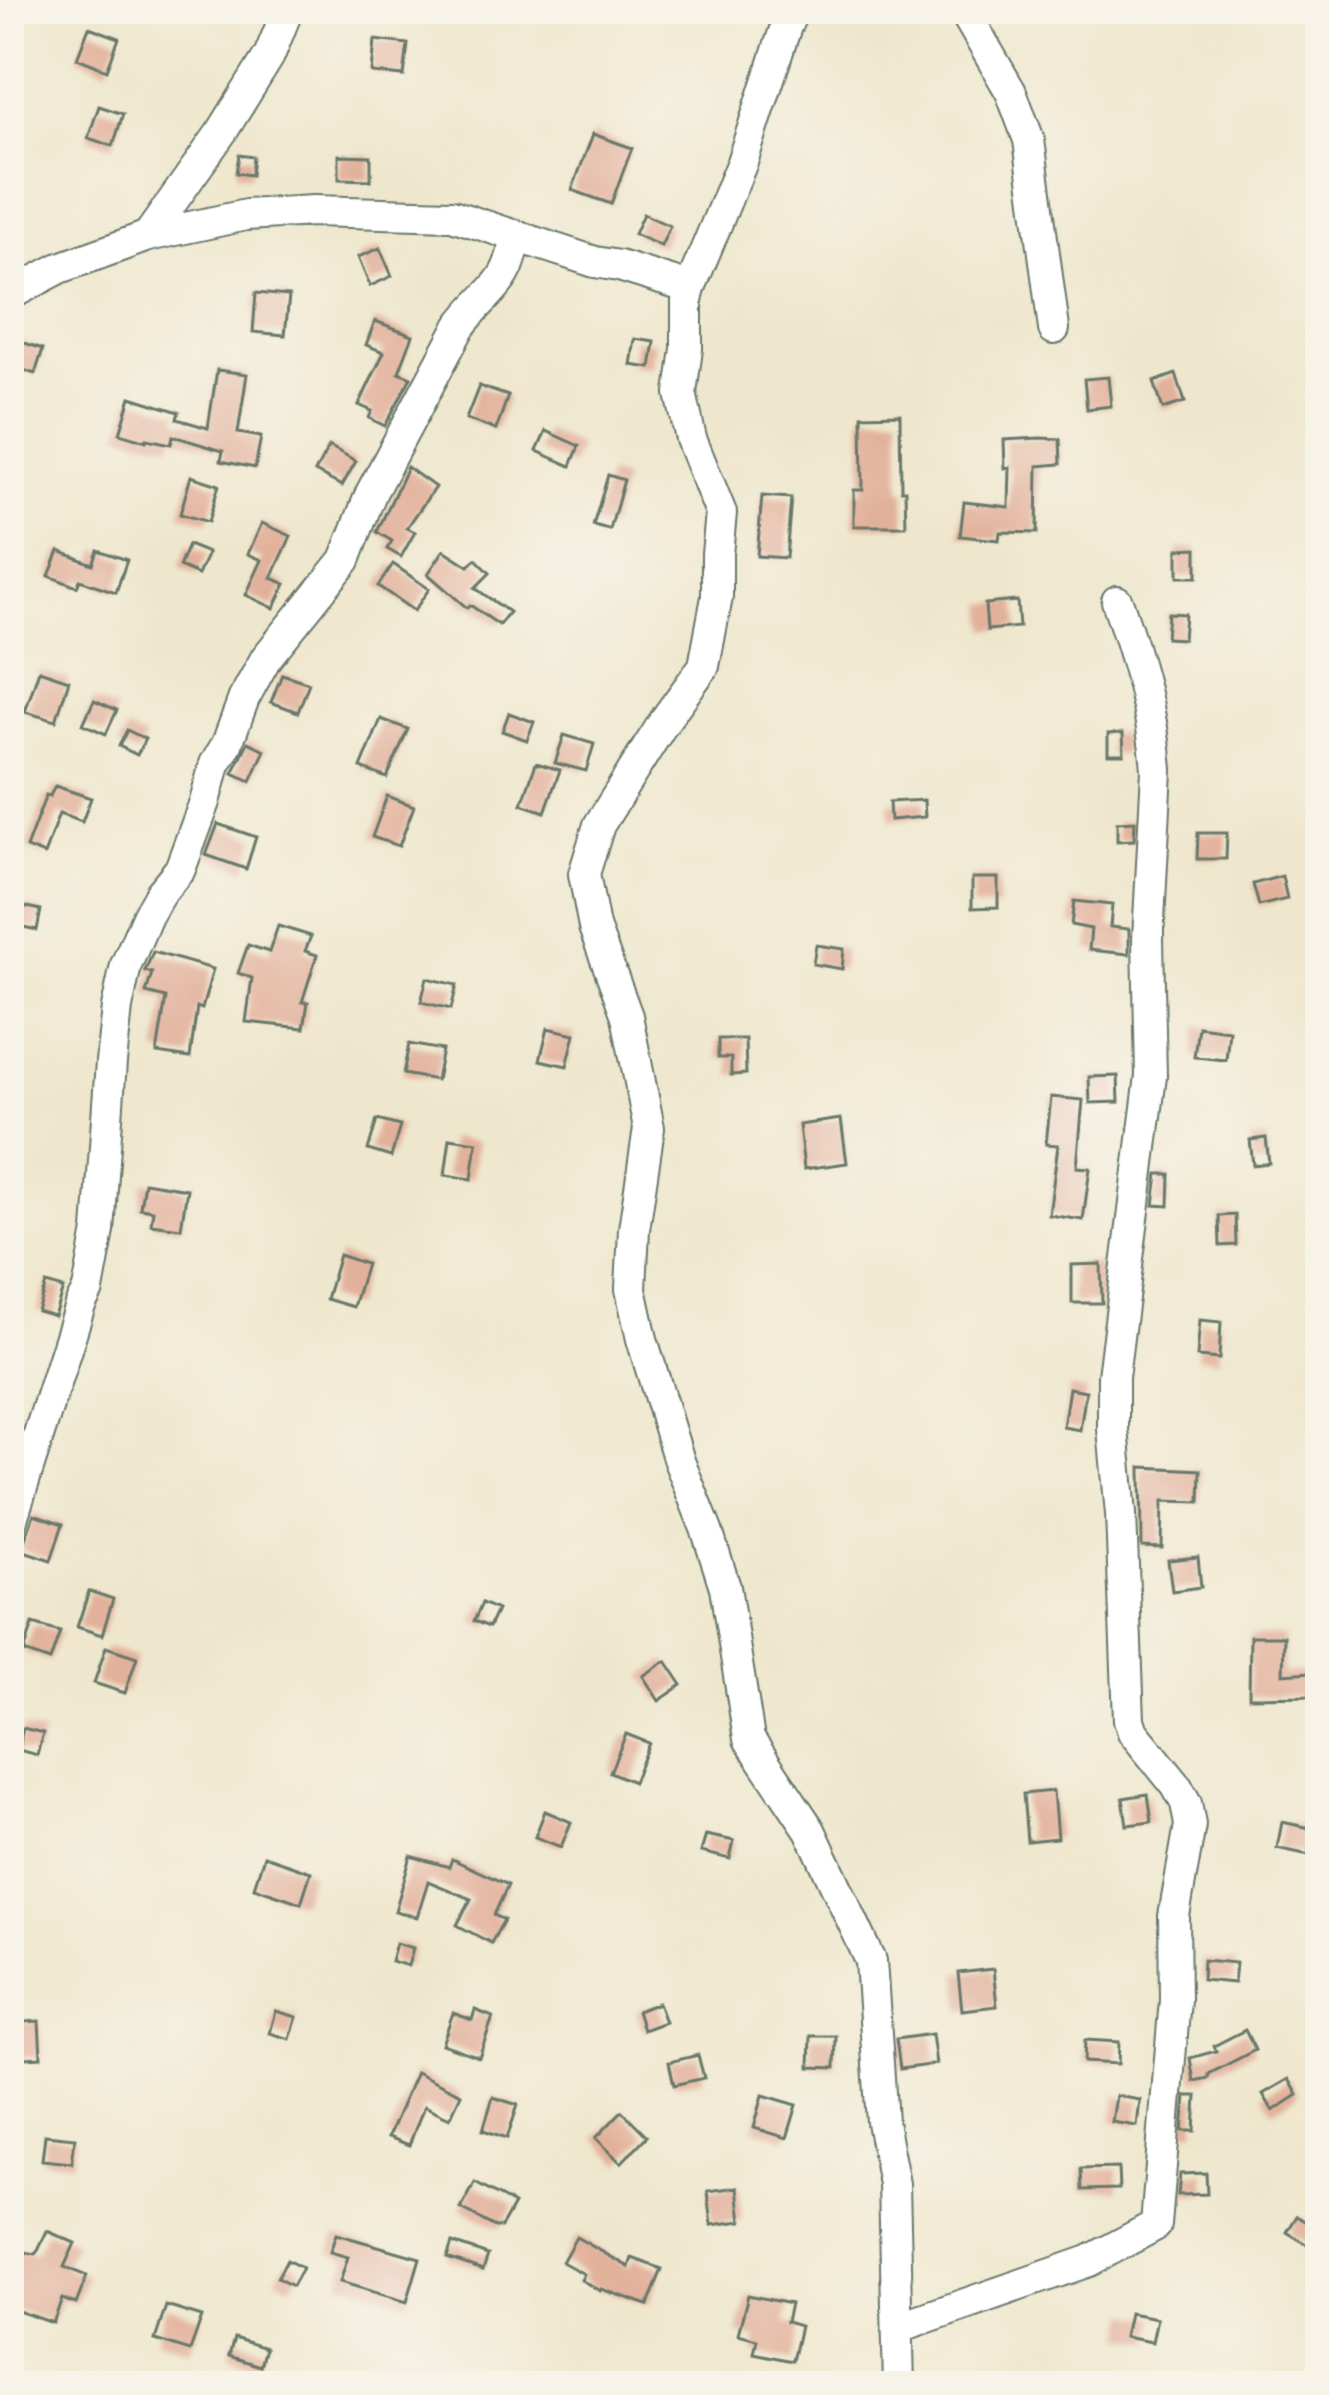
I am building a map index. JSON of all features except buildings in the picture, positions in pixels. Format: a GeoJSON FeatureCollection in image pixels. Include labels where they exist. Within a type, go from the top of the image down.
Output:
{"type":"FeatureCollection","features":[{"type":"Feature","properties":{"kind":"street"},"geometry":{"type":"LineString","coordinates":[[148,236],[269,56],[288,9]]}},
{"type":"Feature","properties":{"kind":"street"},"geometry":{"type":"LineString","coordinates":[[794,9],[742,162],[687,302],[681,393],[692,439],[721,513],[717,597],[704,666],[599,826],[584,874],[593,927],[627,1016],[649,1128],[634,1229],[631,1289],[642,1339],[679,1461],[725,1587],[749,1739],[810,1830],[871,1961],[883,2122],[894,2184],[899,2386]]}},
{"type":"Feature","properties":{"kind":"street"},"geometry":{"type":"LineString","coordinates":[[963,9],[1011,92],[1029,140],[1054,329]]}},
{"type":"Feature","properties":{"kind":"street"},"geometry":{"type":"LineString","coordinates":[[9,295],[60,268],[148,236],[246,215],[313,212],[452,214],[690,288]]}},
{"type":"Feature","properties":{"kind":"street"},"geometry":{"type":"LineString","coordinates":[[9,1528],[91,1276],[99,1231],[117,1008],[126,965],[160,893],[180,869],[215,764],[244,698],[266,658],[345,560],[371,493],[459,328],[501,282],[513,260],[515,236]]}},
{"type":"Feature","properties":{"kind":"street"},"geometry":{"type":"LineString","coordinates":[[899,2327],[1089,2261],[1156,2224],[1175,1999],[1174,1916],[1190,1825],[1176,1785],[1133,1732],[1129,1720],[1113,1377],[1151,1076],[1148,939],[1157,770],[1139,664],[1117,601]]}}]}
